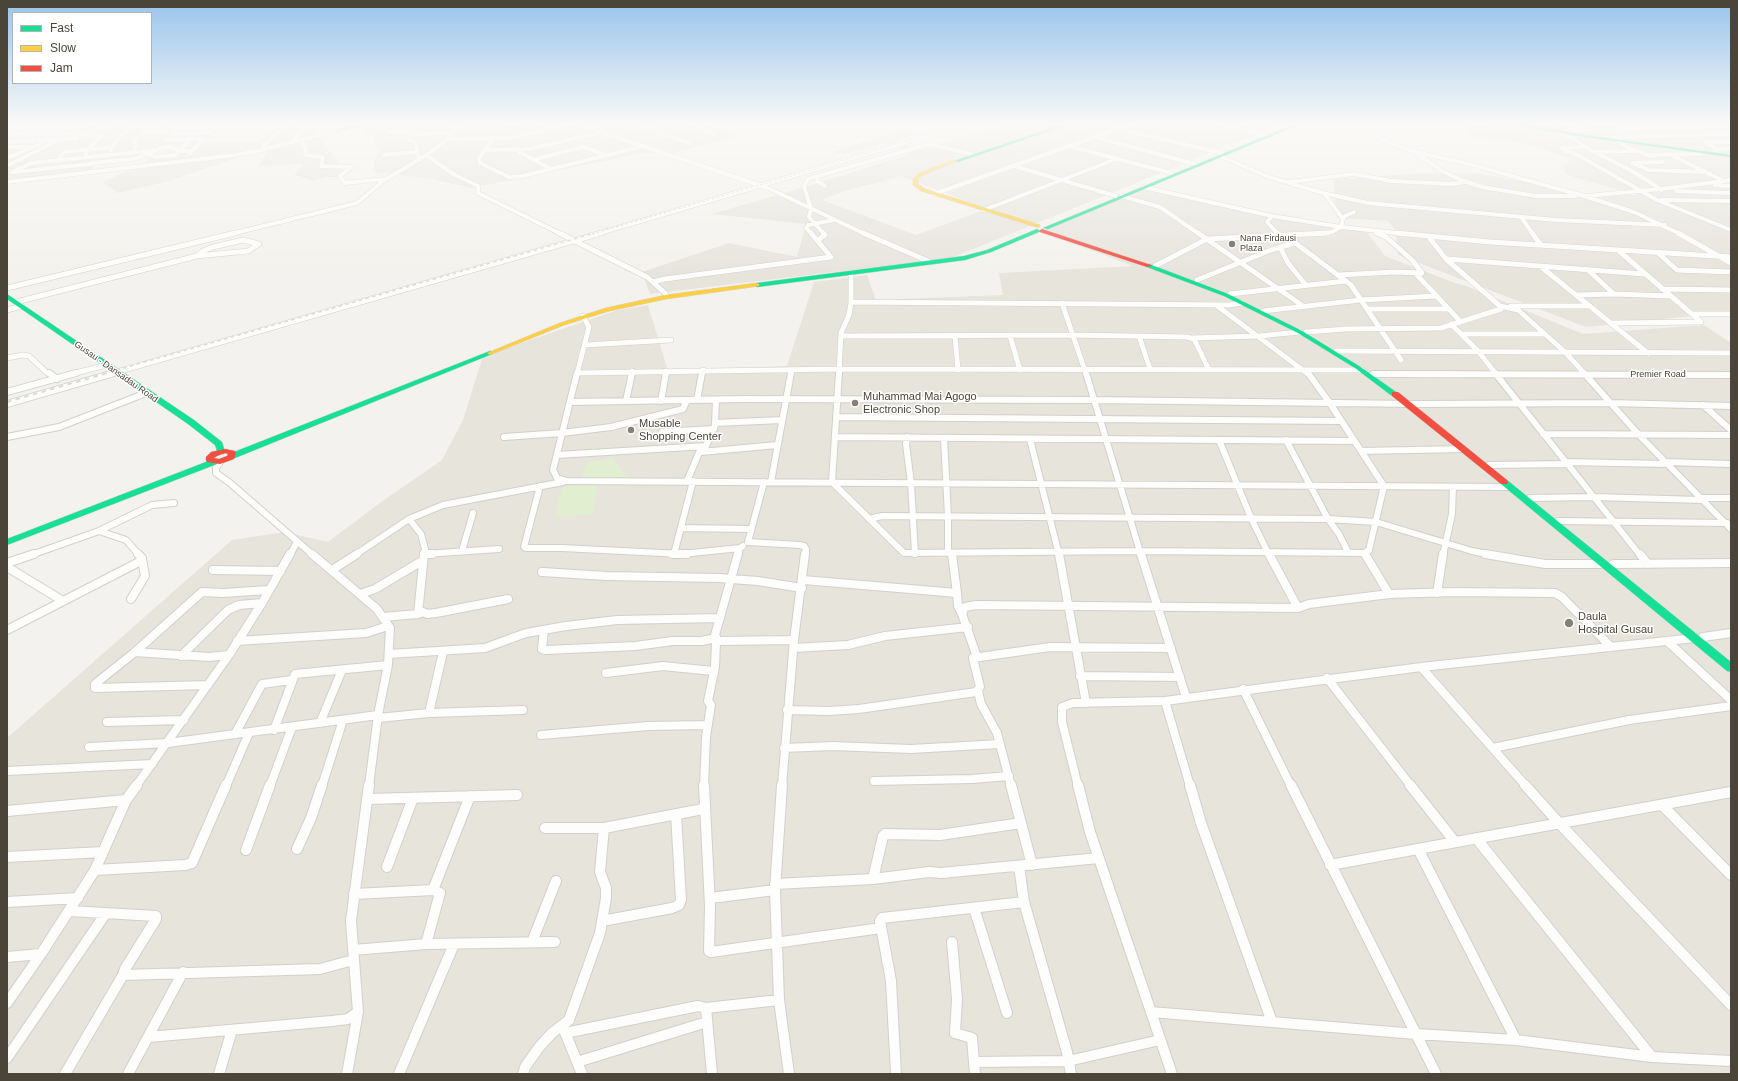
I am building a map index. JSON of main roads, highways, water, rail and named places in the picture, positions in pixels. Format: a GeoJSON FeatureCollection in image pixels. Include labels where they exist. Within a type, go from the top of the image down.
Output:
{"type":"FeatureCollection","features":[{"type":"Feature","properties":{"kind":"main road"},"geometry":{"type":"LineString","coordinates":[[920,173],[912,177],[910,182],[913,187],[925,193],[1197,280],[1230,294],[1303,332],[1373,374],[1530,498],[1608,564]]}},
{"type":"Feature","properties":{"kind":"main road"},"geometry":{"type":"LineString","coordinates":[[922,173],[917,176],[914,183],[918,188],[1175,275],[1242,303],[1303,332],[1412,404],[1509,487],[1699,637],[1731,660]]}},
{"type":"Feature","properties":{"kind":"main road"},"geometry":{"type":"LineString","coordinates":[[7,542],[215,460],[227,453],[348,408],[583,316],[655,299],[965,258],[989,251],[1170,173]]}},
{"type":"Feature","properties":{"kind":"main road"},"geometry":{"type":"LineString","coordinates":[[1118,196],[1175,173]]}},
{"type":"Feature","properties":{"kind":"main road"},"geometry":{"type":"LineString","coordinates":[[469,360],[576,315],[629,301],[666,294],[954,258],[978,252],[1039,229]]}},
{"type":"Feature","properties":{"kind":"main road","name":"Gusau - Dansadau Road"},"geometry":{"type":"LineString","coordinates":[[7,296],[146,393],[191,422],[219,444],[227,453]]}},
{"type":"Feature","properties":{"kind":"main road"},"geometry":{"type":"LineString","coordinates":[[7,537],[177,472],[215,460]]}},
{"type":"Feature","properties":{"kind":"main road"},"geometry":{"type":"LineString","coordinates":[[1699,637],[1731,668]]}},
{"type":"Feature","properties":{"kind":"railway"},"geometry":{"type":"LineString","coordinates":[[592,234],[800,173]]}},
{"type":"Feature","properties":{"kind":"railway"},"geometry":{"type":"LineString","coordinates":[[103,374],[595,233]]}},
{"type":"Feature","properties":{"kind":"railway"},"geometry":{"type":"LineString","coordinates":[[7,402],[107,373]]}},
{"type":"Feature","properties":{"kind":"place","name":"Nana Firdausi Plaza"},"geometry":{"type":"Point","coordinates":[1232,244]}},
{"type":"Feature","properties":{"kind":"place","name":"Muhammad Mai Agogo Electronic Shop"},"geometry":{"type":"Point","coordinates":[855,403]}},
{"type":"Feature","properties":{"kind":"place","name":"Musable Shopping Center"},"geometry":{"type":"Point","coordinates":[631,430]}},
{"type":"Feature","properties":{"kind":"place","name":"Daula Hospital Gusau"},"geometry":{"type":"Point","coordinates":[1569,623]}}]}
